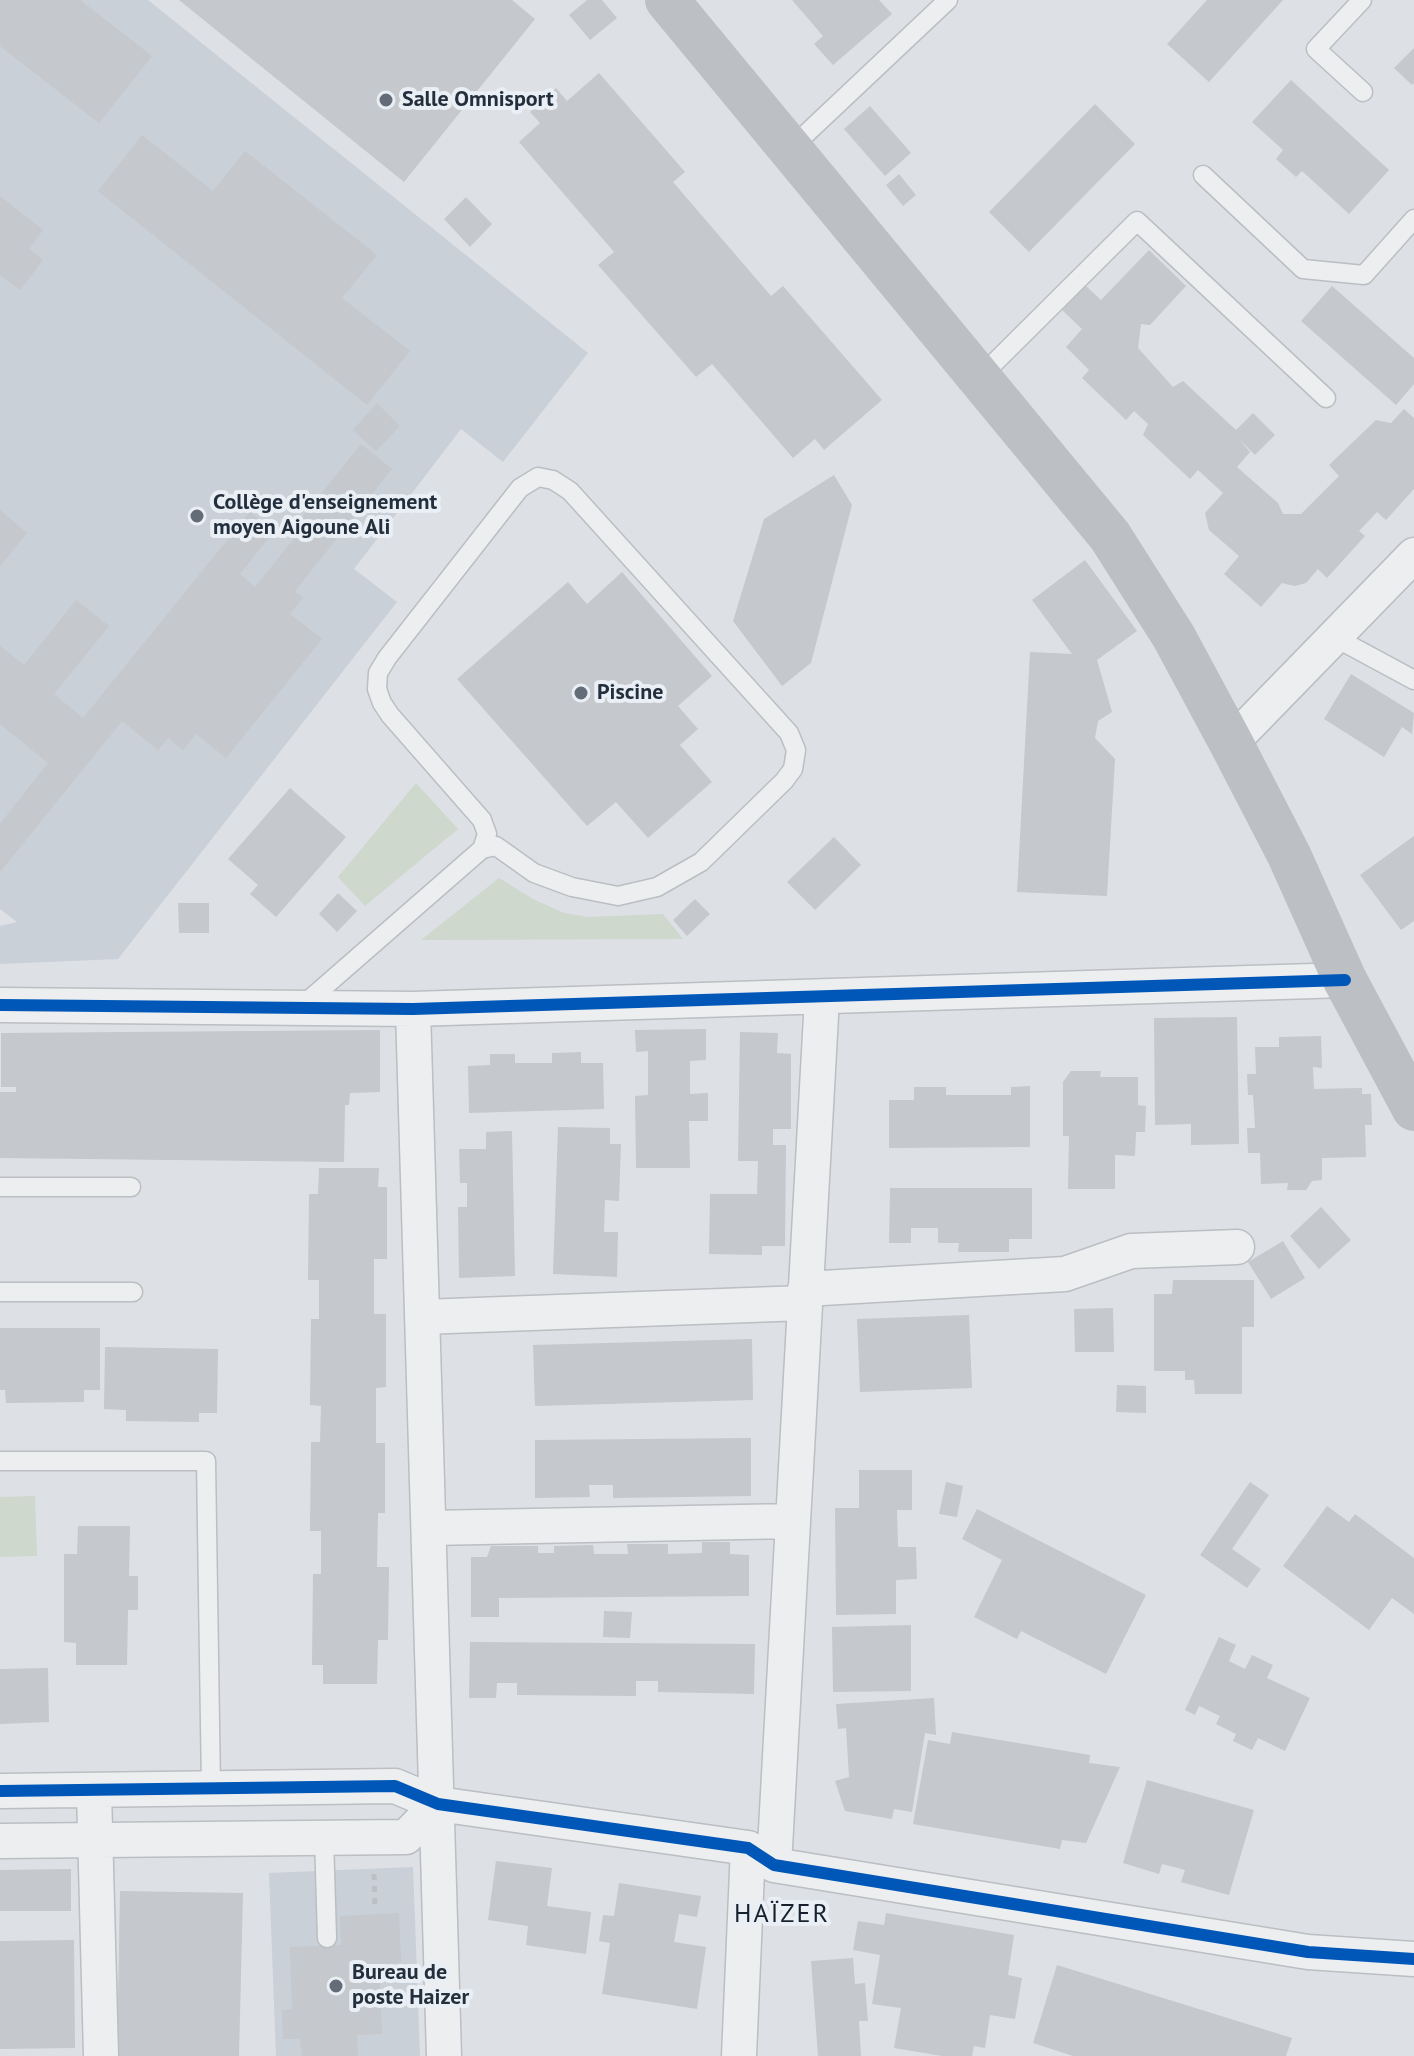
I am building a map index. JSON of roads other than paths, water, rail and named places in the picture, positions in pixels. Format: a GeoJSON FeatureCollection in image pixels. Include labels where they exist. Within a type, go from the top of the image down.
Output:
{"type":"FeatureCollection","features":[{"type":"Feature","properties":{"kind":"main road"},"geometry":{"type":"LineString","coordinates":[[667,0],[1110,536],[1174,637],[1231,743],[1289,855],[1345,980],[1414,1109]]}},
{"type":"Feature","properties":{"kind":"street"},"geometry":{"type":"LineString","coordinates":[[1231,743],[1414,555]]}},
{"type":"Feature","properties":{"kind":"street"},"geometry":{"type":"LineString","coordinates":[[0,1005],[413,1009],[1345,980]]}},
{"type":"Feature","properties":{"kind":"street"},"geometry":{"type":"LineString","coordinates":[[739,2056],[793,1521],[822,998]]}},
{"type":"Feature","properties":{"kind":"street"},"geometry":{"type":"LineString","coordinates":[[413,1009],[444,2056]]}},
{"type":"Feature","properties":{"kind":"street"},"geometry":{"type":"LineString","coordinates":[[422,1317],[804,1296],[1065,1274],[1131,1251],[1237,1247]]}},
{"type":"Feature","properties":{"kind":"street"},"geometry":{"type":"LineString","coordinates":[[429,1528],[793,1521]]}},
{"type":"Feature","properties":{"kind":"street"},"geometry":{"type":"LineString","coordinates":[[0,1791],[395,1786],[438,1804],[1308,1952],[1414,1959]]}},
{"type":"Feature","properties":{"kind":"street"},"geometry":{"type":"LineString","coordinates":[[94,1791],[101,2056]]}},
{"type":"Feature","properties":{"kind":"street"},"geometry":{"type":"LineString","coordinates":[[0,1841],[406,1837],[438,1804]]}},
{"type":"Feature","properties":{"kind":"lane"},"geometry":{"type":"LineString","coordinates":[[791,148],[948,0]]}},
{"type":"Feature","properties":{"kind":"lane"},"geometry":{"type":"LineString","coordinates":[[1362,0],[1316,49],[1363,92]]}},
{"type":"Feature","properties":{"kind":"lane"},"geometry":{"type":"LineString","coordinates":[[1203,175],[1303,269],[1364,275],[1414,219]]}},
{"type":"Feature","properties":{"kind":"lane"},"geometry":{"type":"LineString","coordinates":[[980,377],[1137,221],[1326,398]]}},
{"type":"Feature","properties":{"kind":"lane"},"geometry":{"type":"LineString","coordinates":[[299,1008],[482,849],[496,846],[534,873],[572,887],[618,896],[657,887],[701,862],[793,769],[796,750],[789,733],[570,491],[553,480],[538,477],[520,488],[378,673],[377,689],[390,715],[482,820],[487,834],[482,849]]}},
{"type":"Feature","properties":{"kind":"lane"},"geometry":{"type":"LineString","coordinates":[[1336,638],[1414,680]]}},
{"type":"Feature","properties":{"kind":"lane"},"geometry":{"type":"LineString","coordinates":[[0,1187],[131,1187]]}},
{"type":"Feature","properties":{"kind":"lane"},"geometry":{"type":"LineString","coordinates":[[0,1292],[133,1292]]}},
{"type":"Feature","properties":{"kind":"lane"},"geometry":{"type":"LineString","coordinates":[[0,1461],[206,1461],[211,1789]]}},
{"type":"Feature","properties":{"kind":"lane"},"geometry":{"type":"LineString","coordinates":[[324,1837],[327,1938]]}},
{"type":"Feature","properties":{"kind":"place","name":"Salle Omnisport"},"geometry":{"type":"Point","coordinates":[386,100]}},
{"type":"Feature","properties":{"kind":"place","name":"Collège d'enseignement moyen Aigoune Ali"},"geometry":{"type":"Point","coordinates":[197,516]}},
{"type":"Feature","properties":{"kind":"place","name":"Piscine"},"geometry":{"type":"Point","coordinates":[581,693]}},
{"type":"Feature","properties":{"kind":"place","name":"Bureau de poste Haizer"},"geometry":{"type":"Point","coordinates":[336,1986]}},
{"type":"Feature","properties":{"kind":"district","name":"HAÏZER"},"geometry":{"type":"Point","coordinates":[782,1915]}}]}
